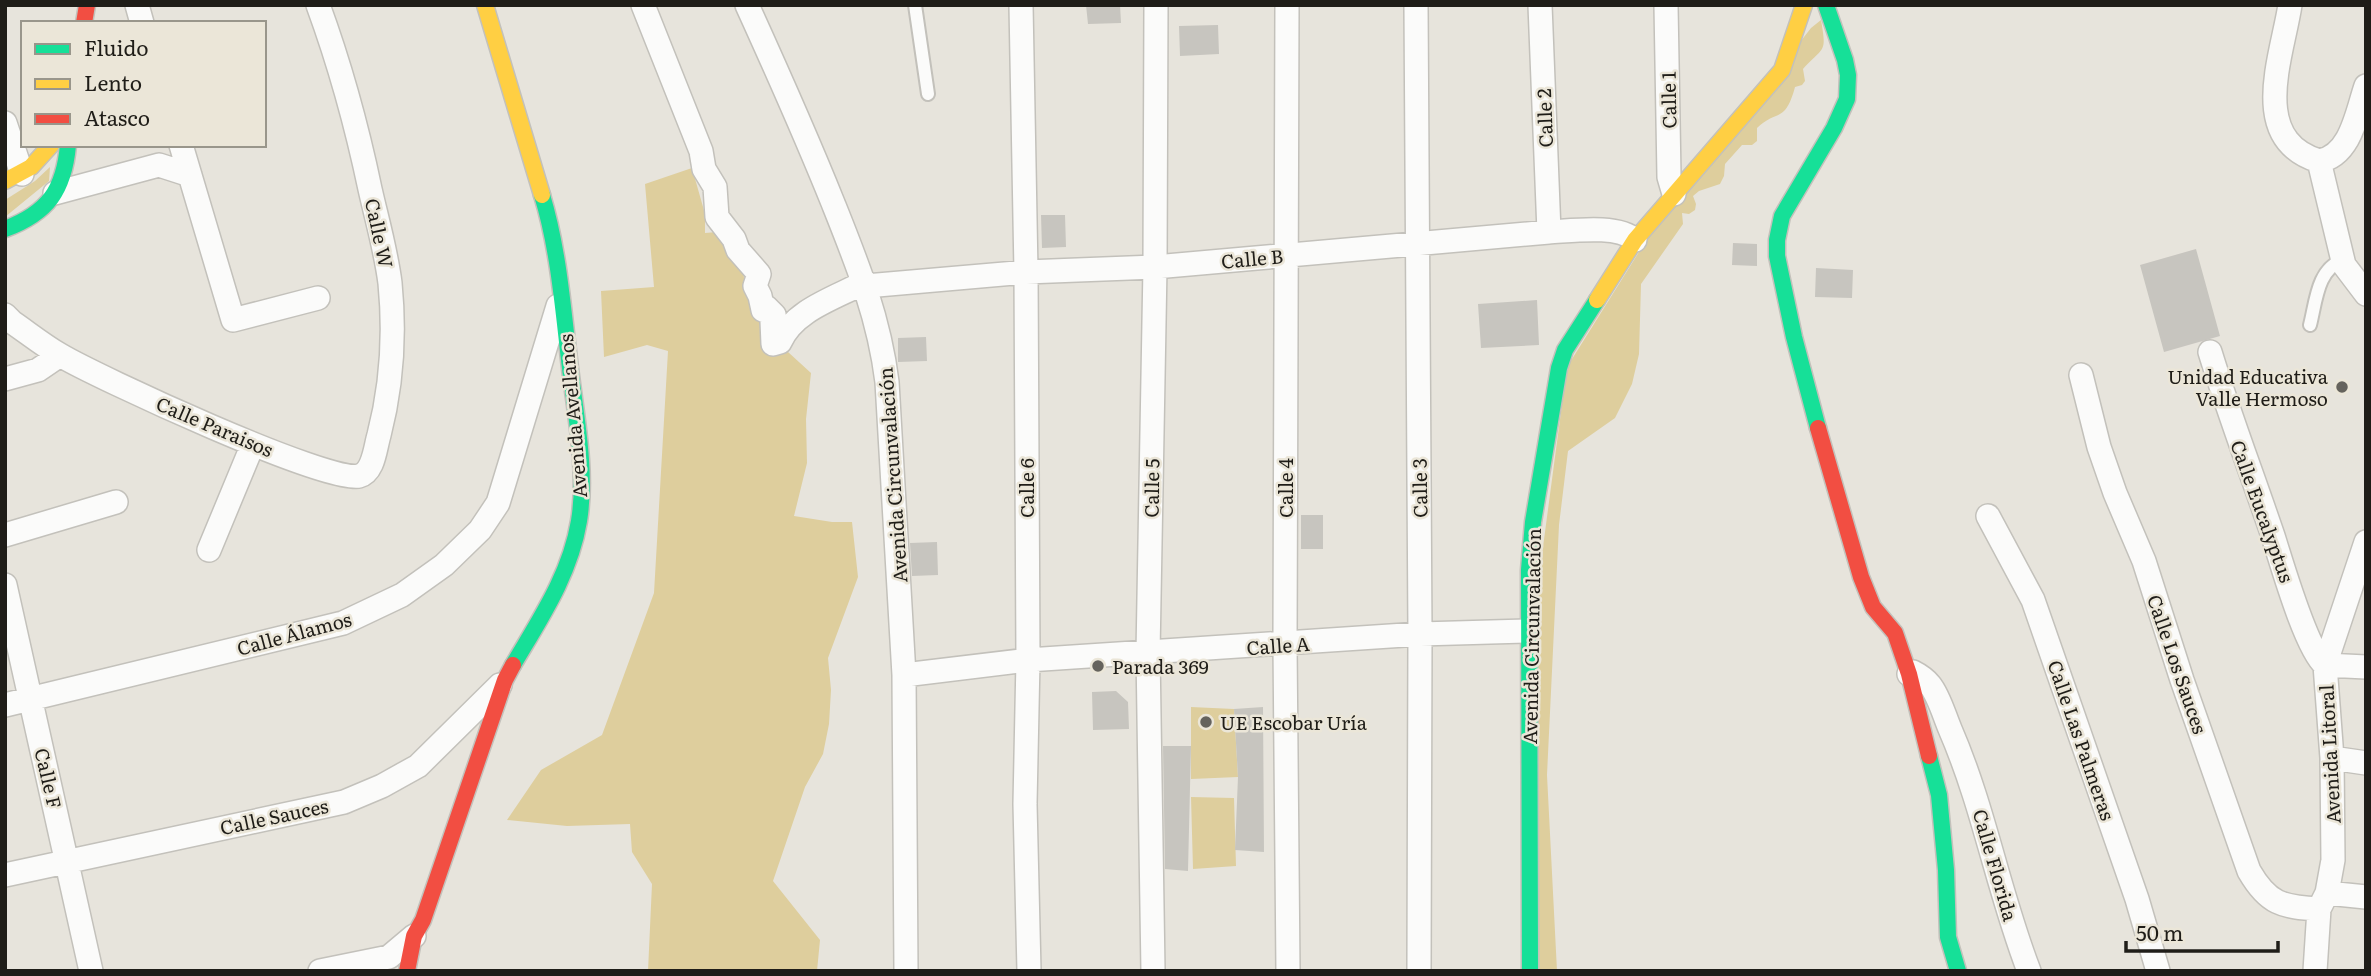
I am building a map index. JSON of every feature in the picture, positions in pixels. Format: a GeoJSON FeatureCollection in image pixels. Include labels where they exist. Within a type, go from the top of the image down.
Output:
{"type":"FeatureCollection","features":[{"type":"Feature","properties":{"kind":"street","name":"Calle W"},"geometry":{"type":"LineString","coordinates":[[318,5],[344,83],[362,151],[390,280],[393,331],[391,376],[371,466]]}},
{"type":"Feature","properties":{"kind":"street","name":"Avenida Avellanos"},"geometry":{"type":"LineString","coordinates":[[407,971],[414,936],[423,920],[505,680],[564,576],[579,521],[581,473],[553,231],[485,5]]}},
{"type":"Feature","properties":{"kind":"street"},"geometry":{"type":"LineString","coordinates":[[643,5],[701,151],[704,169],[715,187],[717,217],[734,239],[738,250],[759,274],[755,286],[763,310],[766,307],[774,315],[773,344],[780,342],[786,328],[801,315],[866,284]]}},
{"type":"Feature","properties":{"kind":"street","name":"Avenida Circunvalación"},"geometry":{"type":"LineString","coordinates":[[747,5],[802,126],[866,284],[882,342],[887,382],[904,675],[906,971]]}},
{"type":"Feature","properties":{"kind":"street","name":"Calle 6"},"geometry":{"type":"LineString","coordinates":[[1021,5],[1026,272],[1028,660],[1025,804],[1029,971]]}},
{"type":"Feature","properties":{"kind":"street","name":"Calle 5"},"geometry":{"type":"LineString","coordinates":[[1153,971],[1147,653],[1155,267],[1156,5]]}},
{"type":"Feature","properties":{"kind":"street","name":"Calle 4"},"geometry":{"type":"LineString","coordinates":[[1287,5],[1285,645],[1288,971]]}},
{"type":"Feature","properties":{"kind":"street","name":"Calle 3"},"geometry":{"type":"LineString","coordinates":[[1416,5],[1419,971]]}},
{"type":"Feature","properties":{"kind":"street","name":"Calle 2"},"geometry":{"type":"LineString","coordinates":[[1540,5],[1549,232]]}},
{"type":"Feature","properties":{"kind":"street","name":"Calle 1"},"geometry":{"type":"LineString","coordinates":[[1666,5],[1669,177],[1674,194]]}},
{"type":"Feature","properties":{"kind":"street","name":"Avenida Circunvalación"},"geometry":{"type":"LineString","coordinates":[[1530,971],[1528,631],[1533,522],[1559,368],[1565,350],[1635,240],[1782,70],[1804,5]]}},
{"type":"Feature","properties":{"kind":"street"},"geometry":{"type":"LineString","coordinates":[[1826,5],[1846,60],[1847,99],[1834,128],[1782,216],[1777,256],[1785,300],[1822,443],[1865,589],[1873,607],[1895,633],[1909,674],[1939,795],[1947,870],[1946,921],[1958,971]]}},
{"type":"Feature","properties":{"kind":"street"},"geometry":{"type":"LineString","coordinates":[[2290,5],[2275,87],[2276,120],[2291,144],[2319,161],[2343,260],[2352,278],[2366,294]]}},
{"type":"Feature","properties":{"kind":"street"},"geometry":{"type":"LineString","coordinates":[[2319,161],[2336,155],[2346,144],[2366,86]]}},
{"type":"Feature","properties":{"kind":"street"},"geometry":{"type":"LineString","coordinates":[[5,123],[13,178],[42,159],[50,147]]}},
{"type":"Feature","properties":{"kind":"street"},"geometry":{"type":"LineString","coordinates":[[5,229],[37,213],[55,193],[62,183],[68,147]]}},
{"type":"Feature","properties":{"kind":"street"},"geometry":{"type":"LineString","coordinates":[[182,147],[233,320],[318,298]]}},
{"type":"Feature","properties":{"kind":"street"},"geometry":{"type":"LineString","coordinates":[[55,193],[159,166],[190,175]]}},
{"type":"Feature","properties":{"kind":"street","name":"Calle B"},"geometry":{"type":"LineString","coordinates":[[866,284],[1026,272],[1155,267],[1549,232],[1599,230],[1619,232],[1635,240]]}},
{"type":"Feature","properties":{"kind":"street","name":"Calle Álamos"},"geometry":{"type":"LineString","coordinates":[[5,705],[343,623],[402,594],[444,565],[480,530],[498,503],[561,296]]}},
{"type":"Feature","properties":{"kind":"street","name":"Calle Paraisos"},"geometry":{"type":"LineString","coordinates":[[5,315],[60,355],[253,444],[350,477],[360,476],[371,466]]}},
{"type":"Feature","properties":{"kind":"street","name":"Calle Eucalyptus"},"geometry":{"type":"LineString","coordinates":[[2210,352],[2230,418],[2298,612],[2316,654],[2325,665]]}},
{"type":"Feature","properties":{"kind":"street"},"geometry":{"type":"LineString","coordinates":[[5,379],[38,370],[60,355]]}},
{"type":"Feature","properties":{"kind":"street","name":"Calle Los Sauces"},"geometry":{"type":"LineString","coordinates":[[2081,375],[2099,447],[2115,494],[2144,561],[2182,680],[2249,871],[2259,889],[2269,898],[2297,908],[2323,901],[2366,897]]}},
{"type":"Feature","properties":{"kind":"street"},"geometry":{"type":"LineString","coordinates":[[209,550],[253,444]]}},
{"type":"Feature","properties":{"kind":"street"},"geometry":{"type":"LineString","coordinates":[[5,535],[116,502]]}},
{"type":"Feature","properties":{"kind":"street","name":"Calle Las Palmeras"},"geometry":{"type":"LineString","coordinates":[[1988,516],[2033,600],[2137,899],[2158,971]]}},
{"type":"Feature","properties":{"kind":"street","name":"Avenida Litoral"},"geometry":{"type":"LineString","coordinates":[[2315,971],[2323,901],[2333,860],[2332,758],[2325,665],[2366,542]]}},
{"type":"Feature","properties":{"kind":"street","name":"Calle F"},"geometry":{"type":"LineString","coordinates":[[5,585],[91,971]]}},
{"type":"Feature","properties":{"kind":"street","name":"Calle A"},"geometry":{"type":"LineString","coordinates":[[904,675],[1028,660],[1420,634],[1528,631]]}},
{"type":"Feature","properties":{"kind":"street"},"geometry":{"type":"LineString","coordinates":[[2325,665],[2366,667]]}},
{"type":"Feature","properties":{"kind":"street","name":"Calle Florida"},"geometry":{"type":"LineString","coordinates":[[1909,674],[1913,672],[1920,675],[1932,686],[1963,758],[2017,941],[2029,971]]}},
{"type":"Feature","properties":{"kind":"street","name":"Calle Sauces"},"geometry":{"type":"LineString","coordinates":[[5,875],[344,802],[382,786],[418,766],[505,680]]}},
{"type":"Feature","properties":{"kind":"street"},"geometry":{"type":"LineString","coordinates":[[2332,758],[2366,763]]}},
{"type":"Feature","properties":{"kind":"street"},"geometry":{"type":"LineString","coordinates":[[320,971],[389,957],[414,936]]}},
{"type":"Feature","properties":{"kind":"lane"},"geometry":{"type":"LineString","coordinates":[[915,5],[928,94]]}},
{"type":"Feature","properties":{"kind":"lane"},"geometry":{"type":"LineString","coordinates":[[2310,326],[2323,277],[2327,269],[2343,260]]}},
{"type":"Feature","properties":{"kind":"shaded area"},"geometry":{"type":"Polygon","coordinates":[[[1821,20],[1824,39],[1822,49],[1803,69],[1805,81],[1795,87],[1788,106],[1757,128],[1757,141],[1752,145],[1742,145],[1725,164],[1720,184],[1699,191],[1693,196],[1695,210],[1689,214],[1682,213],[1683,224],[1641,284],[1639,354],[1632,384],[1615,418],[1568,451],[1559,525],[1547,775],[1557,971],[1535,971],[1531,637],[1567,367],[1649,236],[1811,28],[1821,20]]]}},
{"type":"Feature","properties":{"kind":"shaded area"},"geometry":{"type":"Polygon","coordinates":[[[50,167],[49,181],[5,217],[5,200],[35,181],[50,167]]]}},
{"type":"Feature","properties":{"kind":"shaded area"},"geometry":{"type":"Polygon","coordinates":[[[692,168],[705,214],[705,233],[717,232],[743,268],[744,278],[763,315],[773,349],[788,352],[811,373],[806,419],[807,463],[794,516],[852,522],[858,577],[828,658],[831,690],[829,724],[823,754],[805,787],[773,881],[820,940],[817,971],[648,971],[652,884],[632,852],[630,824],[567,826],[507,820],[541,770],[602,735],[654,593],[668,351],[647,345],[604,357],[601,291],[654,287],[645,184],[692,168]]]}},
{"type":"Feature","properties":{"kind":"shaded area"},"geometry":{"type":"Polygon","coordinates":[[[1191,707],[1234,709],[1238,777],[1191,779],[1191,707]]]}},
{"type":"Feature","properties":{"kind":"shaded area"},"geometry":{"type":"Polygon","coordinates":[[[1191,797],[1234,798],[1236,866],[1193,869],[1191,797]]]}},
{"type":"Feature","properties":{"kind":"building"},"geometry":{"type":"Polygon","coordinates":[[[1086,5],[1120,5],[1121,23],[1088,24],[1086,5]]]}},
{"type":"Feature","properties":{"kind":"building"},"geometry":{"type":"Polygon","coordinates":[[[1218,25],[1219,54],[1180,56],[1179,26],[1218,25]]]}},
{"type":"Feature","properties":{"kind":"building"},"geometry":{"type":"Polygon","coordinates":[[[1041,215],[1065,215],[1066,247],[1042,248],[1041,215]]]}},
{"type":"Feature","properties":{"kind":"building"},"geometry":{"type":"Polygon","coordinates":[[[1733,243],[1757,244],[1757,266],[1732,265],[1733,243]]]}},
{"type":"Feature","properties":{"kind":"building"},"geometry":{"type":"Polygon","coordinates":[[[2196,249],[2220,336],[2164,352],[2140,265],[2196,249]]]}},
{"type":"Feature","properties":{"kind":"building"},"geometry":{"type":"Polygon","coordinates":[[[1816,268],[1853,270],[1852,298],[1815,297],[1816,268]]]}},
{"type":"Feature","properties":{"kind":"building"},"geometry":{"type":"Polygon","coordinates":[[[1537,300],[1539,345],[1481,348],[1478,304],[1537,300]]]}},
{"type":"Feature","properties":{"kind":"building"},"geometry":{"type":"Polygon","coordinates":[[[926,337],[927,361],[898,362],[898,338],[926,337]]]}},
{"type":"Feature","properties":{"kind":"building"},"geometry":{"type":"Polygon","coordinates":[[[1301,515],[1323,515],[1323,549],[1301,549],[1301,515]]]}},
{"type":"Feature","properties":{"kind":"building"},"geometry":{"type":"Polygon","coordinates":[[[937,542],[938,575],[912,576],[910,543],[937,542]]]}},
{"type":"Feature","properties":{"kind":"building"},"geometry":{"type":"Polygon","coordinates":[[[1116,691],[1128,702],[1129,729],[1093,730],[1092,692],[1116,691]]]}},
{"type":"Feature","properties":{"kind":"building"},"geometry":{"type":"Polygon","coordinates":[[[1263,707],[1264,852],[1235,850],[1238,777],[1234,709],[1263,707]]]}},
{"type":"Feature","properties":{"kind":"building"},"geometry":{"type":"Polygon","coordinates":[[[1163,746],[1191,746],[1188,871],[1165,869],[1163,746]]]}},
{"type":"Feature","properties":{"kind":"traffic: fast"},"geometry":{"type":"LineString","coordinates":[[1818,428],[1794,337],[1777,256],[1777,240],[1782,216],[1834,128],[1847,99],[1848,75],[1845,60],[1826,5]]}},
{"type":"Feature","properties":{"kind":"traffic: fast"},"geometry":{"type":"LineString","coordinates":[[5,229],[32,215],[51,198],[63,175],[68,147]]}},
{"type":"Feature","properties":{"kind":"traffic: fast"},"geometry":{"type":"LineString","coordinates":[[513,665],[569,560],[581,502],[580,444],[563,303],[553,238],[542,195]]}},
{"type":"Feature","properties":{"kind":"traffic: fast"},"geometry":{"type":"LineString","coordinates":[[1530,971],[1529,570],[1533,522],[1559,368],[1565,350],[1597,300]]}},
{"type":"Feature","properties":{"kind":"traffic: fast"},"geometry":{"type":"LineString","coordinates":[[1929,756],[1939,795],[1946,870],[1948,937],[1958,971]]}},
{"type":"Feature","properties":{"kind":"traffic: slow"},"geometry":{"type":"LineString","coordinates":[[485,5],[542,195]]}},
{"type":"Feature","properties":{"kind":"traffic: slow"},"geometry":{"type":"LineString","coordinates":[[1597,300],[1635,240],[1782,70],[1804,5]]}},
{"type":"Feature","properties":{"kind":"traffic: slow"},"geometry":{"type":"LineString","coordinates":[[5,181],[31,167],[49,147]]}},
{"type":"Feature","properties":{"kind":"traffic: jam"},"geometry":{"type":"LineString","coordinates":[[84,21],[87,5]]}},
{"type":"Feature","properties":{"kind":"traffic: jam"},"geometry":{"type":"LineString","coordinates":[[1818,428],[1861,577],[1873,607],[1895,633],[1909,674],[1929,756]]}},
{"type":"Feature","properties":{"kind":"traffic: jam"},"geometry":{"type":"LineString","coordinates":[[407,971],[414,936],[423,920],[505,680],[513,665]]}},
{"type":"Feature","properties":{"kind":"place","name":"Unidad Educativa Valle Hermoso"},"geometry":{"type":"Point","coordinates":[2342,387]}},
{"type":"Feature","properties":{"kind":"place","name":"Parada 369"},"geometry":{"type":"Point","coordinates":[1098,666]}},
{"type":"Feature","properties":{"kind":"place","name":"UE Escobar Uría"},"geometry":{"type":"Point","coordinates":[1206,722]}}]}
